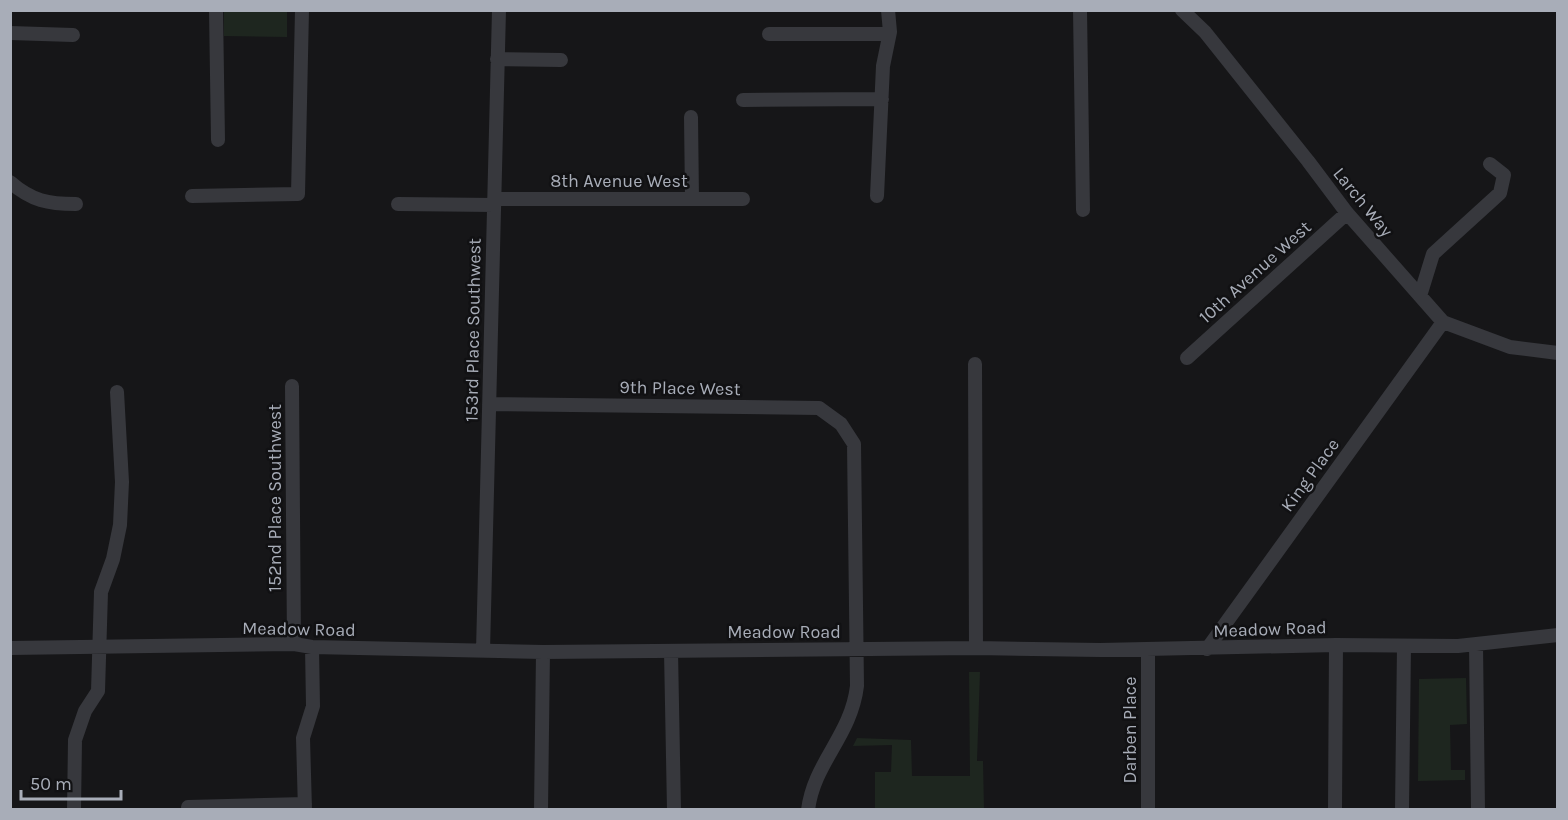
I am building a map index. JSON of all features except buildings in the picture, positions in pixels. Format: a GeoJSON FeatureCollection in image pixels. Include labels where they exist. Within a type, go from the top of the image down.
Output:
{"type":"FeatureCollection","features":[{"type":"Feature","properties":{"kind":"street"},"geometry":{"type":"LineString","coordinates":[[216,10],[218,140]]}},
{"type":"Feature","properties":{"kind":"street"},"geometry":{"type":"LineString","coordinates":[[192,196],[298,194],[302,10]]}},
{"type":"Feature","properties":{"kind":"street","name":"153rd Place Southwest"},"geometry":{"type":"LineString","coordinates":[[483,651],[499,10]]}},
{"type":"Feature","properties":{"kind":"street"},"geometry":{"type":"LineString","coordinates":[[877,196],[883,66],[889,34],[888,10]]}},
{"type":"Feature","properties":{"kind":"street"},"geometry":{"type":"LineString","coordinates":[[1080,10],[1083,210]]}},
{"type":"Feature","properties":{"kind":"street","name":"Larch Way"},"geometry":{"type":"LineString","coordinates":[[1182,10],[1205,32],[1347,213],[1443,322],[1510,347],[1557,353]]}},
{"type":"Feature","properties":{"kind":"street"},"geometry":{"type":"LineString","coordinates":[[10,33],[73,34]]}},
{"type":"Feature","properties":{"kind":"street"},"geometry":{"type":"LineString","coordinates":[[769,34],[889,34]]}},
{"type":"Feature","properties":{"kind":"street"},"geometry":{"type":"LineString","coordinates":[[498,59],[561,60]]}},
{"type":"Feature","properties":{"kind":"street"},"geometry":{"type":"LineString","coordinates":[[743,100],[882,99]]}},
{"type":"Feature","properties":{"kind":"street"},"geometry":{"type":"LineString","coordinates":[[692,117],[692,199]]}},
{"type":"Feature","properties":{"kind":"street"},"geometry":{"type":"LineString","coordinates":[[1420,296],[1433,254],[1500,193],[1504,175],[1490,164]]}},
{"type":"Feature","properties":{"kind":"street"},"geometry":{"type":"LineString","coordinates":[[10,182],[23,193],[50,204],[76,204]]}},
{"type":"Feature","properties":{"kind":"street","name":"8th Avenue West"},"geometry":{"type":"LineString","coordinates":[[398,204],[743,199]]}},
{"type":"Feature","properties":{"kind":"street","name":"10th Avenue West"},"geometry":{"type":"LineString","coordinates":[[1187,358],[1347,213]]}},
{"type":"Feature","properties":{"kind":"street","name":"King Place"},"geometry":{"type":"LineString","coordinates":[[1207,649],[1443,322]]}},
{"type":"Feature","properties":{"kind":"street"},"geometry":{"type":"LineString","coordinates":[[975,364],[976,648]]}},
{"type":"Feature","properties":{"kind":"street","name":"152nd Place Southwest"},"geometry":{"type":"LineString","coordinates":[[292,386],[294,645]]}},
{"type":"Feature","properties":{"kind":"street"},"geometry":{"type":"LineString","coordinates":[[74,810],[75,740],[85,711],[98,691],[101,592],[113,558],[120,525],[122,482],[117,392]]}},
{"type":"Feature","properties":{"kind":"street","name":"9th Place West"},"geometry":{"type":"LineString","coordinates":[[489,404],[819,408],[841,424],[854,444],[856,650]]}},
{"type":"Feature","properties":{"kind":"street","name":"Meadow Road"},"geometry":{"type":"LineString","coordinates":[[10,648],[294,645],[543,652],[976,648],[1148,650],[1336,645],[1458,646],[1557,635]]}},
{"type":"Feature","properties":{"kind":"street"},"geometry":{"type":"LineString","coordinates":[[1476,644],[1478,810]]}},
{"type":"Feature","properties":{"kind":"street"},"geometry":{"type":"LineString","coordinates":[[1335,810],[1336,645]]}},
{"type":"Feature","properties":{"kind":"street"},"geometry":{"type":"LineString","coordinates":[[1402,810],[1404,646]]}},
{"type":"Feature","properties":{"kind":"street"},"geometry":{"type":"LineString","coordinates":[[188,807],[305,807],[303,738],[313,706],[312,647]]}},
{"type":"Feature","properties":{"kind":"street"},"geometry":{"type":"LineString","coordinates":[[808,810],[817,776],[841,736],[853,710],[857,686],[856,650]]}},
{"type":"Feature","properties":{"kind":"street","name":"Darben Place"},"geometry":{"type":"LineString","coordinates":[[1148,650],[1148,810]]}},
{"type":"Feature","properties":{"kind":"street"},"geometry":{"type":"LineString","coordinates":[[671,651],[674,810]]}},
{"type":"Feature","properties":{"kind":"street"},"geometry":{"type":"LineString","coordinates":[[542,810],[543,652]]}},
{"type":"Feature","properties":{"kind":"shaded area"},"geometry":{"type":"Polygon","coordinates":[[[224,11],[287,11],[287,37],[224,36],[224,11]]]}},
{"type":"Feature","properties":{"kind":"shaded area"},"geometry":{"type":"Polygon","coordinates":[[[969,672],[980,672],[977,761],[983,761],[984,809],[875,809],[875,772],[891,772],[892,745],[853,746],[857,738],[911,740],[912,776],[970,776],[969,672]]]}},
{"type":"Feature","properties":{"kind":"shaded area"},"geometry":{"type":"Polygon","coordinates":[[[1466,678],[1467,724],[1450,725],[1451,770],[1465,770],[1465,780],[1418,781],[1419,679],[1466,678]]]}}]}
